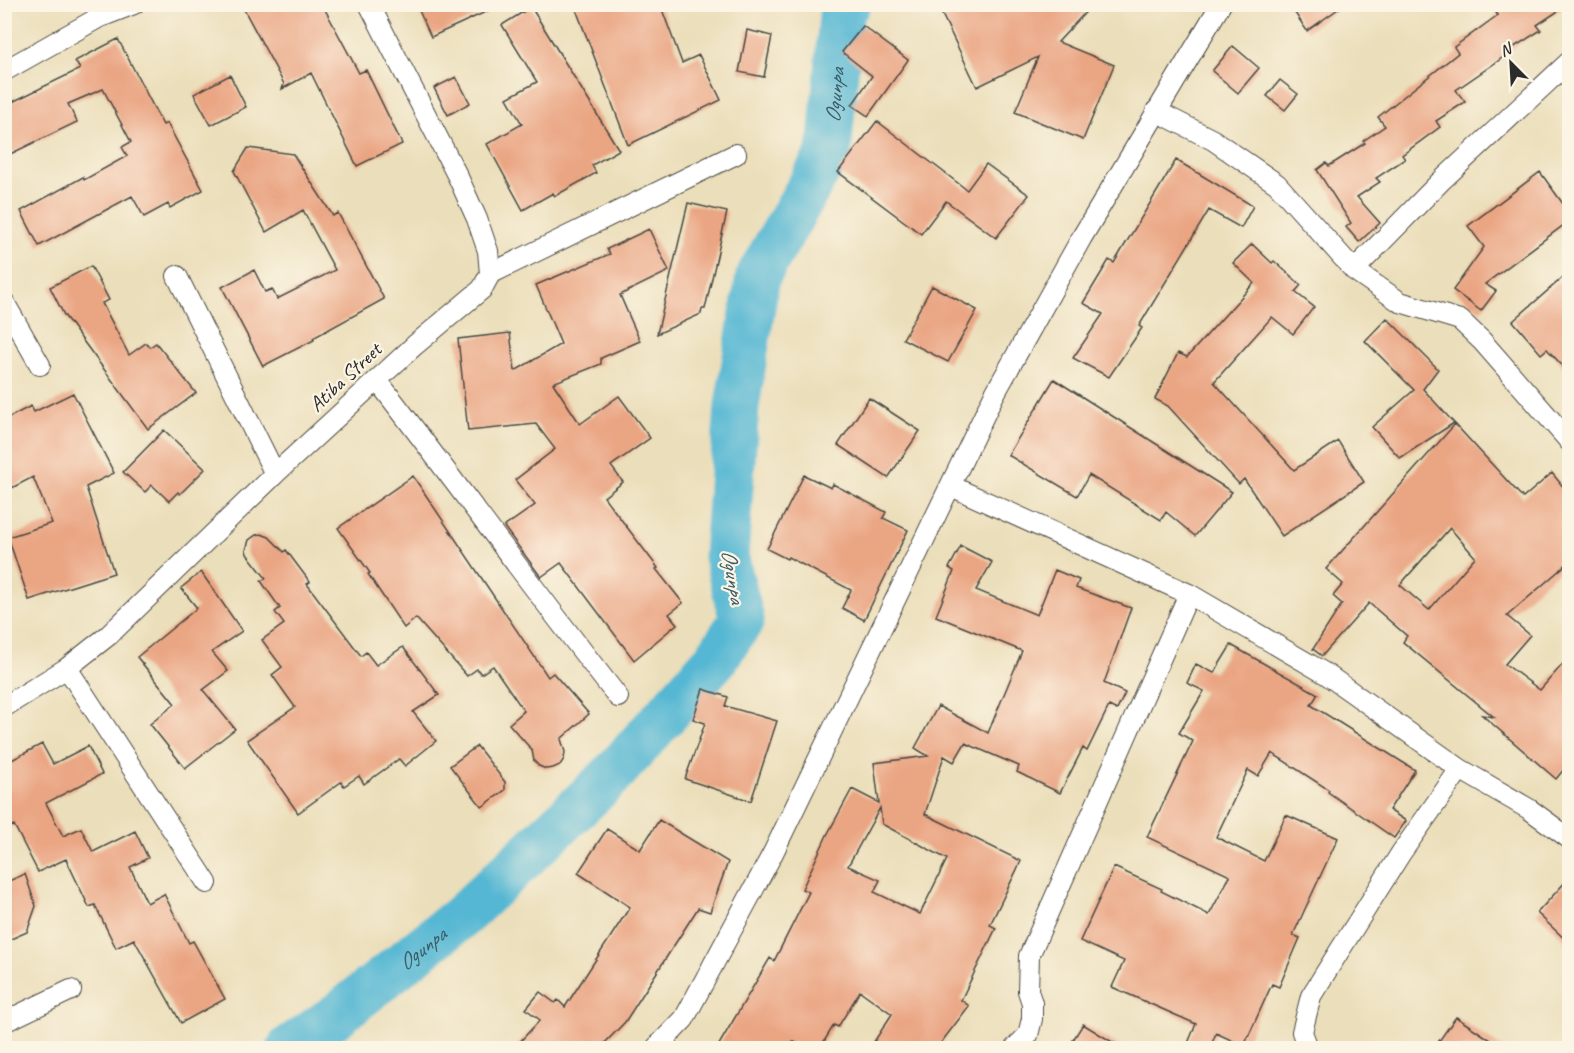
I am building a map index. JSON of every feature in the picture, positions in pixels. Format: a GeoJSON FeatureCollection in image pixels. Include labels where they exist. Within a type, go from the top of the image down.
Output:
{"type":"FeatureCollection","features":[{"type":"Feature","properties":{"kind":"street"},"geometry":{"type":"LineString","coordinates":[[4,71],[94,11],[134,4]]}},
{"type":"Feature","properties":{"kind":"street"},"geometry":{"type":"LineString","coordinates":[[369,4],[458,177],[477,219],[489,251],[490,274],[736,154]]}},
{"type":"Feature","properties":{"kind":"street"},"geometry":{"type":"LineString","coordinates":[[656,1048],[684,1019],[767,863],[994,395],[1082,237],[1221,4]]}},
{"type":"Feature","properties":{"kind":"street"},"geometry":{"type":"LineString","coordinates":[[1354,270],[1440,182],[1569,61]]}},
{"type":"Feature","properties":{"kind":"street"},"geometry":{"type":"LineString","coordinates":[[1156,111],[1213,140],[1277,184],[1354,270],[1400,302],[1460,320],[1482,341],[1569,442]]}},
{"type":"Feature","properties":{"kind":"street","name":"Atiba Street"},"geometry":{"type":"LineString","coordinates":[[4,707],[67,669],[109,635],[275,474],[377,380],[482,289],[490,274]]}},
{"type":"Feature","properties":{"kind":"street"},"geometry":{"type":"LineString","coordinates":[[177,276],[275,474]]}},
{"type":"Feature","properties":{"kind":"street"},"geometry":{"type":"LineString","coordinates":[[4,302],[40,365]]}},
{"type":"Feature","properties":{"kind":"street"},"geometry":{"type":"LineString","coordinates":[[377,380],[442,464],[530,585],[618,697]]}},
{"type":"Feature","properties":{"kind":"street"},"geometry":{"type":"LineString","coordinates":[[951,486],[1189,594],[1326,674],[1460,769],[1529,809],[1569,839]]}},
{"type":"Feature","properties":{"kind":"street"},"geometry":{"type":"LineString","coordinates":[[1015,1048],[1028,1035],[1032,1019],[1032,1003],[1028,991],[1029,956],[1189,594]]}},
{"type":"Feature","properties":{"kind":"street"},"geometry":{"type":"LineString","coordinates":[[67,669],[207,883]]}},
{"type":"Feature","properties":{"kind":"street"},"geometry":{"type":"LineString","coordinates":[[1308,1048],[1302,1032],[1311,996],[1401,853],[1460,769]]}},
{"type":"Feature","properties":{"kind":"street"},"geometry":{"type":"LineString","coordinates":[[4,1022],[71,990]]}},
{"type":"Feature","properties":{"kind":"building"},"geometry":{"type":"Polygon","coordinates":[[[241,4],[322,4],[359,73],[366,70],[402,144],[357,166],[311,73],[282,89],[284,84],[241,4]]]}},
{"type":"Feature","properties":{"kind":"building"},"geometry":{"type":"Polygon","coordinates":[[[416,4],[503,4],[431,37],[416,4]]]}},
{"type":"Feature","properties":{"kind":"building"},"geometry":{"type":"Polygon","coordinates":[[[574,4],[660,4],[682,63],[699,55],[721,100],[628,145],[574,4]]]}},
{"type":"Feature","properties":{"kind":"building"},"geometry":{"type":"Polygon","coordinates":[[[937,4],[1093,4],[1058,42],[1114,65],[1083,140],[1015,112],[1038,57],[977,87],[937,4]]]}},
{"type":"Feature","properties":{"kind":"building"},"geometry":{"type":"Polygon","coordinates":[[[1289,4],[1345,4],[1307,31],[1289,4]]]}},
{"type":"Feature","properties":{"kind":"building"},"geometry":{"type":"Polygon","coordinates":[[[1510,4],[1569,4],[1537,25],[1541,30],[1456,90],[1465,102],[1436,121],[1440,127],[1402,155],[1405,159],[1376,178],[1380,182],[1357,197],[1380,223],[1359,242],[1346,227],[1351,223],[1317,170],[1326,163],[1329,166],[1365,143],[1363,141],[1385,126],[1378,117],[1458,53],[1454,47],[1510,4]]]}},
{"type":"Feature","properties":{"kind":"building"},"geometry":{"type":"Polygon","coordinates":[[[531,7],[619,150],[592,165],[596,173],[555,196],[553,193],[523,210],[487,144],[522,124],[507,98],[537,82],[502,25],[531,7]]]}},
{"type":"Feature","properties":{"kind":"building"},"geometry":{"type":"Polygon","coordinates":[[[863,26],[908,60],[868,116],[852,105],[872,76],[842,52],[863,26]]]}},
{"type":"Feature","properties":{"kind":"building"},"geometry":{"type":"Polygon","coordinates":[[[747,30],[772,36],[764,77],[739,72],[747,30]]]}},
{"type":"Feature","properties":{"kind":"building"},"geometry":{"type":"Polygon","coordinates":[[[118,39],[163,125],[167,123],[203,190],[170,208],[168,204],[144,217],[132,196],[39,246],[21,211],[127,156],[122,147],[131,142],[103,89],[68,104],[77,122],[4,157],[4,106],[80,69],[75,61],[118,39]]]}},
{"type":"Feature","properties":{"kind":"building"},"geometry":{"type":"Polygon","coordinates":[[[1233,46],[1259,68],[1238,93],[1212,71],[1233,46]]]}},
{"type":"Feature","properties":{"kind":"building"},"geometry":{"type":"Polygon","coordinates":[[[230,75],[246,107],[211,125],[194,94],[230,75]]]}},
{"type":"Feature","properties":{"kind":"building"},"geometry":{"type":"Polygon","coordinates":[[[456,77],[470,103],[448,115],[434,88],[456,77]]]}},
{"type":"Feature","properties":{"kind":"building"},"geometry":{"type":"Polygon","coordinates":[[[1280,80],[1298,94],[1285,110],[1267,96],[1280,80]]]}},
{"type":"Feature","properties":{"kind":"building"},"geometry":{"type":"Polygon","coordinates":[[[877,121],[967,190],[986,164],[1029,195],[996,238],[946,201],[921,234],[838,172],[877,121]]]}},
{"type":"Feature","properties":{"kind":"building"},"geometry":{"type":"Polygon","coordinates":[[[248,148],[293,154],[333,216],[338,213],[384,299],[313,338],[314,340],[263,366],[222,287],[254,270],[265,292],[272,289],[277,299],[335,270],[303,210],[266,232],[234,171],[248,148]]]}},
{"type":"Feature","properties":{"kind":"building"},"geometry":{"type":"Polygon","coordinates":[[[1176,160],[1253,206],[1241,228],[1209,210],[1139,326],[1142,328],[1109,377],[1073,358],[1103,314],[1083,303],[1109,260],[1114,263],[1176,160]]]}},
{"type":"Feature","properties":{"kind":"building"},"geometry":{"type":"Polygon","coordinates":[[[1540,172],[1569,212],[1569,221],[1485,284],[1496,291],[1481,311],[1453,290],[1484,247],[1468,226],[1540,172]]]}},
{"type":"Feature","properties":{"kind":"building"},"geometry":{"type":"Polygon","coordinates":[[[688,203],[727,212],[705,309],[702,309],[701,314],[657,334],[688,203]]]}},
{"type":"Feature","properties":{"kind":"building"},"geometry":{"type":"Polygon","coordinates":[[[649,229],[669,271],[620,295],[640,341],[601,358],[601,364],[553,383],[580,424],[619,396],[650,438],[611,466],[623,482],[604,497],[683,603],[669,614],[677,624],[634,660],[561,563],[541,577],[504,527],[535,505],[515,480],[555,449],[536,424],[468,431],[458,339],[510,333],[515,371],[561,344],[536,285],[610,254],[607,249],[649,229]]]}},
{"type":"Feature","properties":{"kind":"building"},"geometry":{"type":"Polygon","coordinates":[[[1252,244],[1301,285],[1295,292],[1314,307],[1293,334],[1272,317],[1214,382],[1294,470],[1338,441],[1364,482],[1282,536],[1244,479],[1239,484],[1168,406],[1155,399],[1178,353],[1187,357],[1254,283],[1233,263],[1252,244]]]}},
{"type":"Feature","properties":{"kind":"building"},"geometry":{"type":"Polygon","coordinates":[[[91,266],[109,300],[102,303],[129,355],[146,343],[150,347],[156,343],[196,393],[148,429],[64,315],[50,287],[91,266]]]}},
{"type":"Feature","properties":{"kind":"building"},"geometry":{"type":"Polygon","coordinates":[[[1569,272],[1569,373],[1547,349],[1541,354],[1513,321],[1569,272]]]}},
{"type":"Feature","properties":{"kind":"building"},"geometry":{"type":"Polygon","coordinates":[[[932,286],[977,310],[948,362],[903,339],[932,286]]]}},
{"type":"Feature","properties":{"kind":"building"},"geometry":{"type":"Polygon","coordinates":[[[1387,318],[1438,369],[1423,389],[1454,423],[1400,458],[1372,427],[1414,390],[1365,341],[1387,318]]]}},
{"type":"Feature","properties":{"kind":"building"},"geometry":{"type":"Polygon","coordinates":[[[1054,379],[1232,492],[1195,536],[1166,512],[1161,520],[1089,475],[1077,496],[1008,455],[1054,379]]]}},
{"type":"Feature","properties":{"kind":"building"},"geometry":{"type":"Polygon","coordinates":[[[73,393],[114,473],[86,487],[114,573],[29,600],[8,537],[52,523],[33,477],[4,492],[4,420],[31,406],[34,412],[73,393]]]}},
{"type":"Feature","properties":{"kind":"building"},"geometry":{"type":"Polygon","coordinates":[[[869,398],[920,431],[888,478],[838,445],[869,398]]]}},
{"type":"Feature","properties":{"kind":"building"},"geometry":{"type":"Polygon","coordinates":[[[1455,424],[1523,498],[1552,473],[1569,494],[1569,562],[1507,616],[1530,635],[1505,664],[1540,690],[1569,657],[1569,763],[1556,779],[1482,715],[1494,717],[1403,642],[1407,636],[1369,603],[1322,656],[1313,649],[1342,604],[1333,596],[1343,584],[1326,569],[1455,424]],[[1450,528],[1400,585],[1429,610],[1475,557],[1450,528]]]}},
{"type":"Feature","properties":{"kind":"building"},"geometry":{"type":"Polygon","coordinates":[[[164,430],[205,469],[180,494],[178,492],[169,501],[152,485],[145,492],[123,472],[164,430]]]}},
{"type":"Feature","properties":{"kind":"building"},"geometry":{"type":"Polygon","coordinates":[[[804,475],[831,488],[833,484],[886,512],[883,518],[908,530],[864,620],[842,608],[851,590],[788,557],[787,559],[767,549],[804,475]]]}},
{"type":"Feature","properties":{"kind":"building"},"geometry":{"type":"Polygon","coordinates":[[[413,476],[548,677],[553,673],[589,714],[561,739],[565,752],[560,765],[546,769],[534,761],[532,750],[509,724],[524,711],[493,666],[481,674],[477,669],[467,676],[416,618],[404,628],[368,574],[370,573],[338,528],[413,476]]]}},
{"type":"Feature","properties":{"kind":"building"},"geometry":{"type":"Polygon","coordinates":[[[261,534],[269,537],[284,552],[286,550],[310,582],[307,584],[361,656],[366,652],[376,665],[403,647],[439,695],[413,712],[436,741],[405,766],[399,759],[364,784],[359,776],[344,786],[341,782],[298,813],[247,740],[295,707],[272,675],[282,667],[262,640],[284,624],[275,612],[280,608],[261,581],[266,578],[247,554],[249,540],[261,534]]]}},
{"type":"Feature","properties":{"kind":"building"},"geometry":{"type":"Polygon","coordinates":[[[961,546],[992,562],[976,590],[1037,615],[1055,570],[1079,580],[1076,588],[1131,608],[1104,683],[1125,693],[1117,710],[1109,706],[1087,751],[1083,748],[1060,793],[1017,772],[1019,766],[965,743],[954,762],[944,756],[925,814],[1021,861],[990,925],[996,928],[961,1000],[969,1006],[937,1048],[870,1048],[892,1014],[860,991],[838,1027],[834,1025],[820,1048],[805,1048],[793,1041],[789,1048],[717,1048],[770,958],[774,961],[809,892],[802,889],[852,789],[879,803],[874,763],[928,756],[915,748],[938,706],[988,733],[1022,651],[936,616],[954,571],[949,568],[961,546]],[[880,808],[848,866],[880,880],[874,892],[920,914],[947,859],[882,824],[880,808]]]}},
{"type":"Feature","properties":{"kind":"building"},"geometry":{"type":"Polygon","coordinates":[[[201,572],[242,631],[212,652],[228,671],[203,690],[235,729],[185,768],[150,724],[175,704],[137,657],[197,608],[181,588],[201,572]]]}},
{"type":"Feature","properties":{"kind":"building"},"geometry":{"type":"Polygon","coordinates":[[[1231,645],[1318,694],[1311,705],[1415,770],[1389,810],[1406,821],[1394,838],[1328,792],[1329,790],[1272,753],[1258,776],[1248,770],[1216,837],[1264,861],[1286,815],[1338,838],[1293,935],[1300,938],[1279,987],[1272,984],[1244,1046],[1216,1033],[1210,1048],[1186,1048],[1196,1024],[1112,987],[1124,961],[1080,941],[1114,867],[1162,889],[1161,891],[1209,915],[1230,876],[1147,837],[1193,741],[1179,733],[1204,691],[1187,683],[1196,664],[1214,673],[1231,645]]]}},
{"type":"Feature","properties":{"kind":"building"},"geometry":{"type":"Polygon","coordinates":[[[703,689],[728,697],[725,706],[777,721],[751,801],[685,779],[705,723],[693,719],[703,689]]]}},
{"type":"Feature","properties":{"kind":"building"},"geometry":{"type":"Polygon","coordinates":[[[42,744],[53,764],[88,746],[102,774],[46,803],[63,836],[81,828],[93,852],[135,831],[148,858],[130,867],[147,903],[164,894],[189,943],[193,941],[225,999],[181,1023],[134,939],[116,948],[95,905],[89,907],[66,859],[38,872],[14,825],[4,830],[4,764],[42,744]]]}},
{"type":"Feature","properties":{"kind":"building"},"geometry":{"type":"Polygon","coordinates":[[[477,746],[505,782],[505,790],[482,807],[450,766],[477,746]]]}},
{"type":"Feature","properties":{"kind":"building"},"geometry":{"type":"Polygon","coordinates":[[[659,820],[728,862],[710,912],[698,908],[625,1022],[600,1048],[514,1048],[540,1020],[526,1009],[540,992],[555,1003],[558,1000],[565,1007],[630,907],[578,873],[607,829],[640,850],[659,820]]]}},
{"type":"Feature","properties":{"kind":"building"},"geometry":{"type":"Polygon","coordinates":[[[25,874],[36,906],[27,932],[4,942],[4,883],[25,874]]]}},
{"type":"Feature","properties":{"kind":"building"},"geometry":{"type":"Polygon","coordinates":[[[1569,878],[1569,943],[1537,913],[1569,878]]]}},
{"type":"Feature","properties":{"kind":"building"},"geometry":{"type":"Polygon","coordinates":[[[1456,1017],[1503,1048],[1434,1048],[1456,1017]]]}},
{"type":"Feature","properties":{"kind":"building"},"geometry":{"type":"Polygon","coordinates":[[[1083,1024],[1122,1048],[1068,1048],[1083,1024]]]}},
{"type":"Feature","properties":{"kind":"waterway","name":"Ogunpa"},"geometry":{"type":"LineString","coordinates":[[289,1048],[336,1016],[462,916],[610,777],[715,660],[742,620],[726,556],[737,406],[758,276],[829,152],[842,5],[848,4]]}}]}
